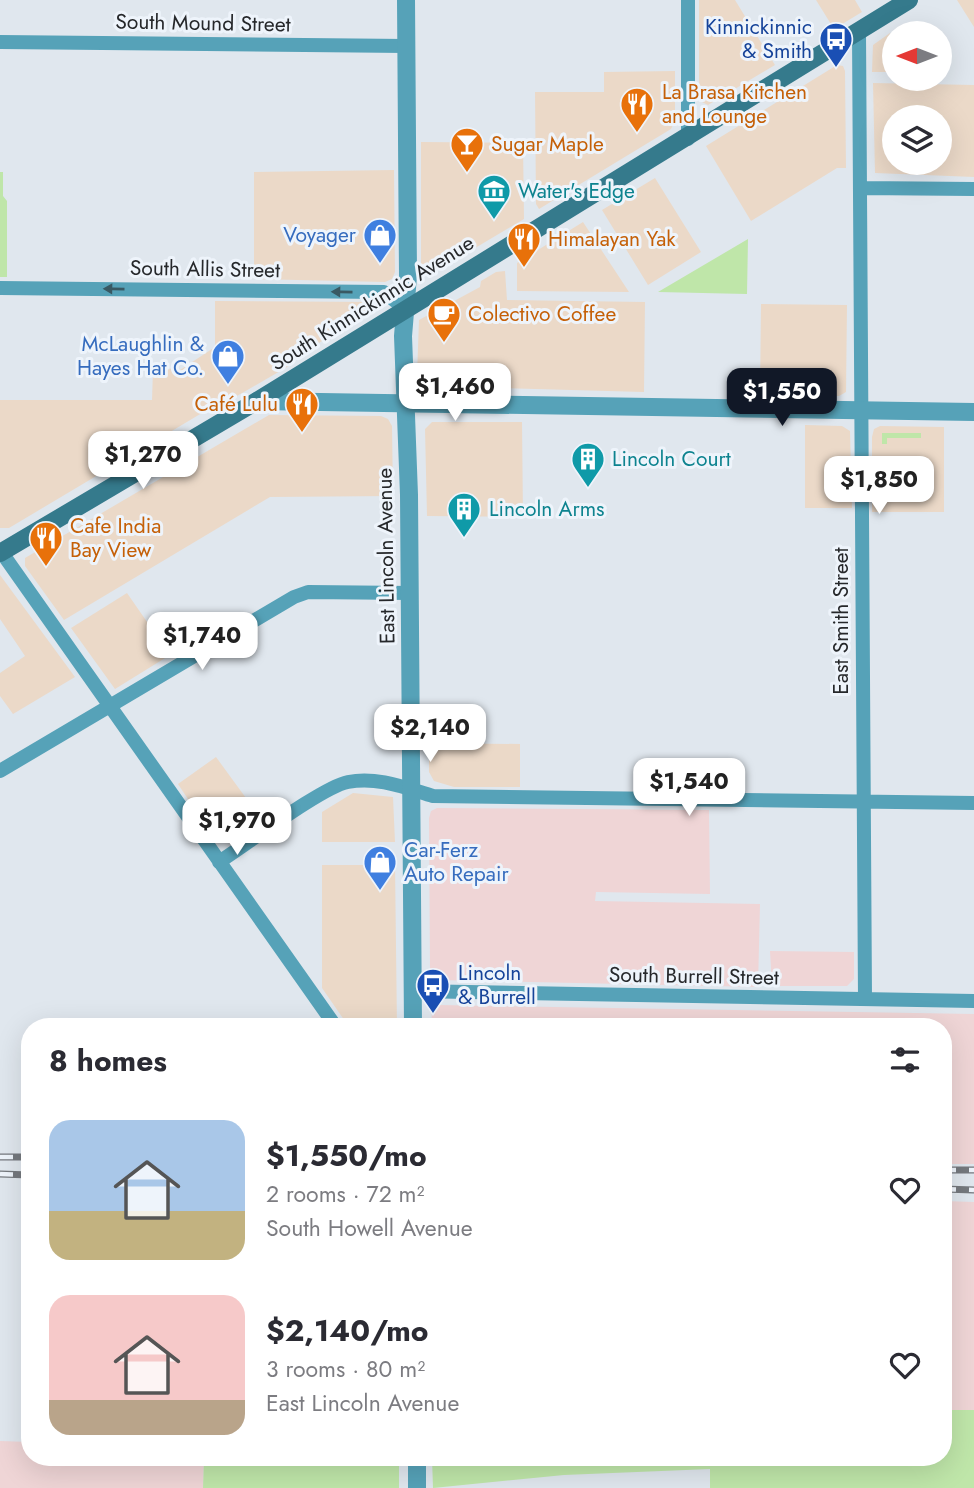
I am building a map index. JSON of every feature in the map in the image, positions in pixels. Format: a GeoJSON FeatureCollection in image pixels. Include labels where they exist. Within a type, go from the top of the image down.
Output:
{"type":"FeatureCollection","features":[{"type":"Feature","properties":{"kind":"main road","name":"South Kinnickinnic Avenue"},"geometry":{"type":"LineString","coordinates":[[0,552],[257,401],[404,308],[688,139],[909,0]]}},
{"type":"Feature","properties":{"kind":"street","name":"East Lincoln Avenue"},"geometry":{"type":"LineString","coordinates":[[406,0],[408,276],[404,308],[410,593],[413,1018]]}},
{"type":"Feature","properties":{"kind":"street"},"geometry":{"type":"LineString","coordinates":[[688,0],[688,139]]}},
{"type":"Feature","properties":{"kind":"street","name":"East Smith Street"},"geometry":{"type":"LineString","coordinates":[[859,33],[865,999]]}},
{"type":"Feature","properties":{"kind":"street","name":"South Mound Street"},"geometry":{"type":"LineString","coordinates":[[0,42],[406,46]]}},
{"type":"Feature","properties":{"kind":"street"},"geometry":{"type":"LineString","coordinates":[[861,188],[974,189]]}},
{"type":"Feature","properties":{"kind":"street","name":"South Allis Street"},"geometry":{"type":"LineString","coordinates":[[0,288],[384,292],[404,308]]}},
{"type":"Feature","properties":{"kind":"street"},"geometry":{"type":"LineString","coordinates":[[257,401],[974,412]]}},
{"type":"Feature","properties":{"kind":"street"},"geometry":{"type":"LineString","coordinates":[[0,552],[330,1018]]}},
{"type":"Feature","properties":{"kind":"street"},"geometry":{"type":"LineString","coordinates":[[0,771],[294,597],[309,592],[410,593]]}},
{"type":"Feature","properties":{"kind":"street"},"geometry":{"type":"LineString","coordinates":[[219,862],[337,785],[352,781],[392,782],[433,796],[974,803]]}},
{"type":"Feature","properties":{"kind":"street","name":"South Burrell Street"},"geometry":{"type":"LineString","coordinates":[[413,991],[974,1001]]}},
{"type":"Feature","properties":{"kind":"street"},"geometry":{"type":"LineString","coordinates":[[417,1466],[417,1488]]}},
{"type":"Feature","properties":{"kind":"shaded area"},"geometry":{"type":"Polygon","coordinates":[[[699,0],[735,0],[775,65],[708,105],[702,102],[699,95],[699,0]]]}},
{"type":"Feature","properties":{"kind":"shaded area"},"geometry":{"type":"Polygon","coordinates":[[[816,0],[855,0],[862,12],[834,29],[816,0]]]}},
{"type":"Feature","properties":{"kind":"shaded area"},"geometry":{"type":"Polygon","coordinates":[[[957,0],[974,0],[974,27],[957,0]]]}},
{"type":"Feature","properties":{"kind":"shaded area"},"geometry":{"type":"Polygon","coordinates":[[[882,39],[882,72],[872,72],[873,45],[882,39]]]}},
{"type":"Feature","properties":{"kind":"shaded area"},"geometry":{"type":"Polygon","coordinates":[[[837,65],[843,66],[845,71],[846,168],[837,168],[751,221],[706,146],[837,65]]]}},
{"type":"Feature","properties":{"kind":"shaded area"},"geometry":{"type":"Polygon","coordinates":[[[675,71],[675,120],[671,129],[539,209],[536,204],[535,92],[604,92],[604,72],[675,71]]]}},
{"type":"Feature","properties":{"kind":"shaded area"},"geometry":{"type":"Polygon","coordinates":[[[873,83],[882,83],[882,91],[952,91],[952,85],[974,85],[974,177],[924,175],[952,175],[952,105],[882,105],[882,173],[875,173],[873,83]]]}},
{"type":"Feature","properties":{"kind":"shaded area"},"geometry":{"type":"Polygon","coordinates":[[[421,142],[523,143],[524,219],[428,276],[421,268],[421,142]]]}},
{"type":"Feature","properties":{"kind":"shaded area"},"geometry":{"type":"Polygon","coordinates":[[[394,170],[395,272],[392,279],[385,282],[254,279],[254,172],[394,170]]]}},
{"type":"Feature","properties":{"kind":"shaded area"},"geometry":{"type":"Polygon","coordinates":[[[655,178],[701,252],[648,285],[602,210],[655,178]]]}},
{"type":"Feature","properties":{"kind":"shaded area"},"geometry":{"type":"Polygon","coordinates":[[[583,222],[629,292],[517,291],[517,263],[583,222]]]}},
{"type":"Feature","properties":{"kind":"shaded area"},"geometry":{"type":"Polygon","coordinates":[[[505,271],[507,300],[645,302],[644,392],[426,386],[419,383],[419,320],[480,287],[481,281],[496,272],[505,271]]]}},
{"type":"Feature","properties":{"kind":"shaded area"},"geometry":{"type":"Polygon","coordinates":[[[215,301],[376,302],[379,306],[296,357],[294,363],[211,411],[207,410],[9,528],[0,528],[0,400],[152,400],[153,370],[157,376],[177,365],[180,370],[215,347],[215,301]]]}},
{"type":"Feature","properties":{"kind":"shaded area"},"geometry":{"type":"Polygon","coordinates":[[[761,304],[847,305],[846,392],[839,396],[760,394],[761,304]]]}},
{"type":"Feature","properties":{"kind":"shaded area"},"geometry":{"type":"Polygon","coordinates":[[[269,415],[381,416],[388,419],[392,426],[393,496],[270,497],[64,620],[25,566],[25,558],[269,415]]]}},
{"type":"Feature","properties":{"kind":"shaded area"},"geometry":{"type":"Polygon","coordinates":[[[432,422],[522,422],[523,517],[427,516],[425,429],[432,422]]]}},
{"type":"Feature","properties":{"kind":"shaded area"},"geometry":{"type":"Polygon","coordinates":[[[805,425],[842,426],[850,431],[852,508],[805,508],[805,425]]]}},
{"type":"Feature","properties":{"kind":"shaded area"},"geometry":{"type":"Polygon","coordinates":[[[880,426],[944,427],[944,512],[872,512],[872,437],[874,429],[880,426]]]}},
{"type":"Feature","properties":{"kind":"shaded area"},"geometry":{"type":"Polygon","coordinates":[[[0,575],[75,677],[13,714],[0,696],[0,673],[25,656],[0,619],[0,575]]]}},
{"type":"Feature","properties":{"kind":"shaded area"},"geometry":{"type":"Polygon","coordinates":[[[127,593],[170,655],[115,689],[71,628],[127,593]]]}},
{"type":"Feature","properties":{"kind":"shaded area"},"geometry":{"type":"Polygon","coordinates":[[[429,743],[520,744],[520,787],[454,787],[434,781],[429,772],[429,743]]]}},
{"type":"Feature","properties":{"kind":"shaded area"},"geometry":{"type":"Polygon","coordinates":[[[216,757],[262,820],[223,843],[215,840],[178,784],[216,757]]]}},
{"type":"Feature","properties":{"kind":"shaded area"},"geometry":{"type":"Polygon","coordinates":[[[353,793],[393,797],[395,842],[322,842],[322,812],[353,793]]]}},
{"type":"Feature","properties":{"kind":"shaded area"},"geometry":{"type":"Polygon","coordinates":[[[437,808],[709,810],[710,894],[596,892],[595,901],[760,904],[758,987],[437,980],[430,970],[429,818],[431,811],[437,808]]]}},
{"type":"Feature","properties":{"kind":"shaded area"},"geometry":{"type":"Polygon","coordinates":[[[322,865],[395,865],[397,1018],[343,1018],[322,988],[322,865]]]}},
{"type":"Feature","properties":{"kind":"shaded area"},"geometry":{"type":"Polygon","coordinates":[[[770,951],[854,952],[854,979],[847,986],[772,986],[770,951]]]}},
{"type":"Feature","properties":{"kind":"shaded area"},"geometry":{"type":"Polygon","coordinates":[[[440,1005],[974,1014],[974,1164],[952,1164],[952,1018],[432,1018],[432,1011],[440,1005]]]}},
{"type":"Feature","properties":{"kind":"shaded area"},"geometry":{"type":"Polygon","coordinates":[[[952,1201],[974,1202],[974,1410],[952,1410],[952,1201]]]}},
{"type":"Feature","properties":{"kind":"shaded area"},"geometry":{"type":"Polygon","coordinates":[[[0,1441],[21,1442],[21,1466],[204,1466],[203,1488],[0,1488],[0,1441]]]}},
{"type":"Feature","properties":{"kind":"green space"},"geometry":{"type":"Polygon","coordinates":[[[0,172],[3,172],[3,196],[7,201],[7,277],[0,277],[0,172]]]}},
{"type":"Feature","properties":{"kind":"green space"},"geometry":{"type":"Polygon","coordinates":[[[748,239],[747,294],[658,292],[748,239]]]}},
{"type":"Feature","properties":{"kind":"green space"},"geometry":{"type":"Polygon","coordinates":[[[882,433],[921,433],[921,438],[887,438],[887,444],[882,444],[882,433]]]}},
{"type":"Feature","properties":{"kind":"green space"},"geometry":{"type":"Polygon","coordinates":[[[952,1410],[974,1410],[974,1488],[710,1488],[710,1469],[564,1475],[433,1488],[432,1466],[952,1466],[952,1410]]]}},
{"type":"Feature","properties":{"kind":"green space"},"geometry":{"type":"Polygon","coordinates":[[[204,1466],[399,1466],[399,1488],[203,1488],[204,1466]]]}},
{"type":"Feature","properties":{"kind":"railway"},"geometry":{"type":"LineString","coordinates":[[0,1157],[21,1157]]}},
{"type":"Feature","properties":{"kind":"railway"},"geometry":{"type":"LineString","coordinates":[[952,1170],[974,1170]]}},
{"type":"Feature","properties":{"kind":"railway"},"geometry":{"type":"LineString","coordinates":[[0,1174],[21,1175]]}},
{"type":"Feature","properties":{"kind":"railway"},"geometry":{"type":"LineString","coordinates":[[952,1189],[974,1190]]}},
{"type":"Feature","properties":{"kind":"place","name":"Kinnickinnic & Smith"},"geometry":{"type":"Point","coordinates":[836,69]}},
{"type":"Feature","properties":{"kind":"place","name":"La Brasa Kitchen and Lounge"},"geometry":{"type":"Point","coordinates":[637,134]}},
{"type":"Feature","properties":{"kind":"place","name":"Sugar Maple"},"geometry":{"type":"Point","coordinates":[467,174]}},
{"type":"Feature","properties":{"kind":"place","name":"Water's Edge"},"geometry":{"type":"Point","coordinates":[494,221]}},
{"type":"Feature","properties":{"kind":"place","name":"Voyager"},"geometry":{"type":"Point","coordinates":[380,265]}},
{"type":"Feature","properties":{"kind":"place","name":"Himalayan Yak"},"geometry":{"type":"Point","coordinates":[524,269]}},
{"type":"Feature","properties":{"kind":"place","name":"Colectivo Coffee"},"geometry":{"type":"Point","coordinates":[444,344]}},
{"type":"Feature","properties":{"kind":"place","name":"McLaughlin & Hayes Hat Co."},"geometry":{"type":"Point","coordinates":[228,386]}},
{"type":"Feature","properties":{"kind":"place","name":"Café Lulu"},"geometry":{"type":"Point","coordinates":[302,434]}},
{"type":"Feature","properties":{"kind":"place","name":"Lincoln Court"},"geometry":{"type":"Point","coordinates":[588,489]}},
{"type":"Feature","properties":{"kind":"place","name":"Lincoln Arms"},"geometry":{"type":"Point","coordinates":[464,539]}},
{"type":"Feature","properties":{"kind":"place","name":"Cafe India Bay View"},"geometry":{"type":"Point","coordinates":[46,568]}},
{"type":"Feature","properties":{"kind":"place","name":"Car-Ferz Auto Repair"},"geometry":{"type":"Point","coordinates":[380,892]}},
{"type":"Feature","properties":{"kind":"place","name":"Lincoln & Burrell"},"geometry":{"type":"Point","coordinates":[433,1015]}}]}
